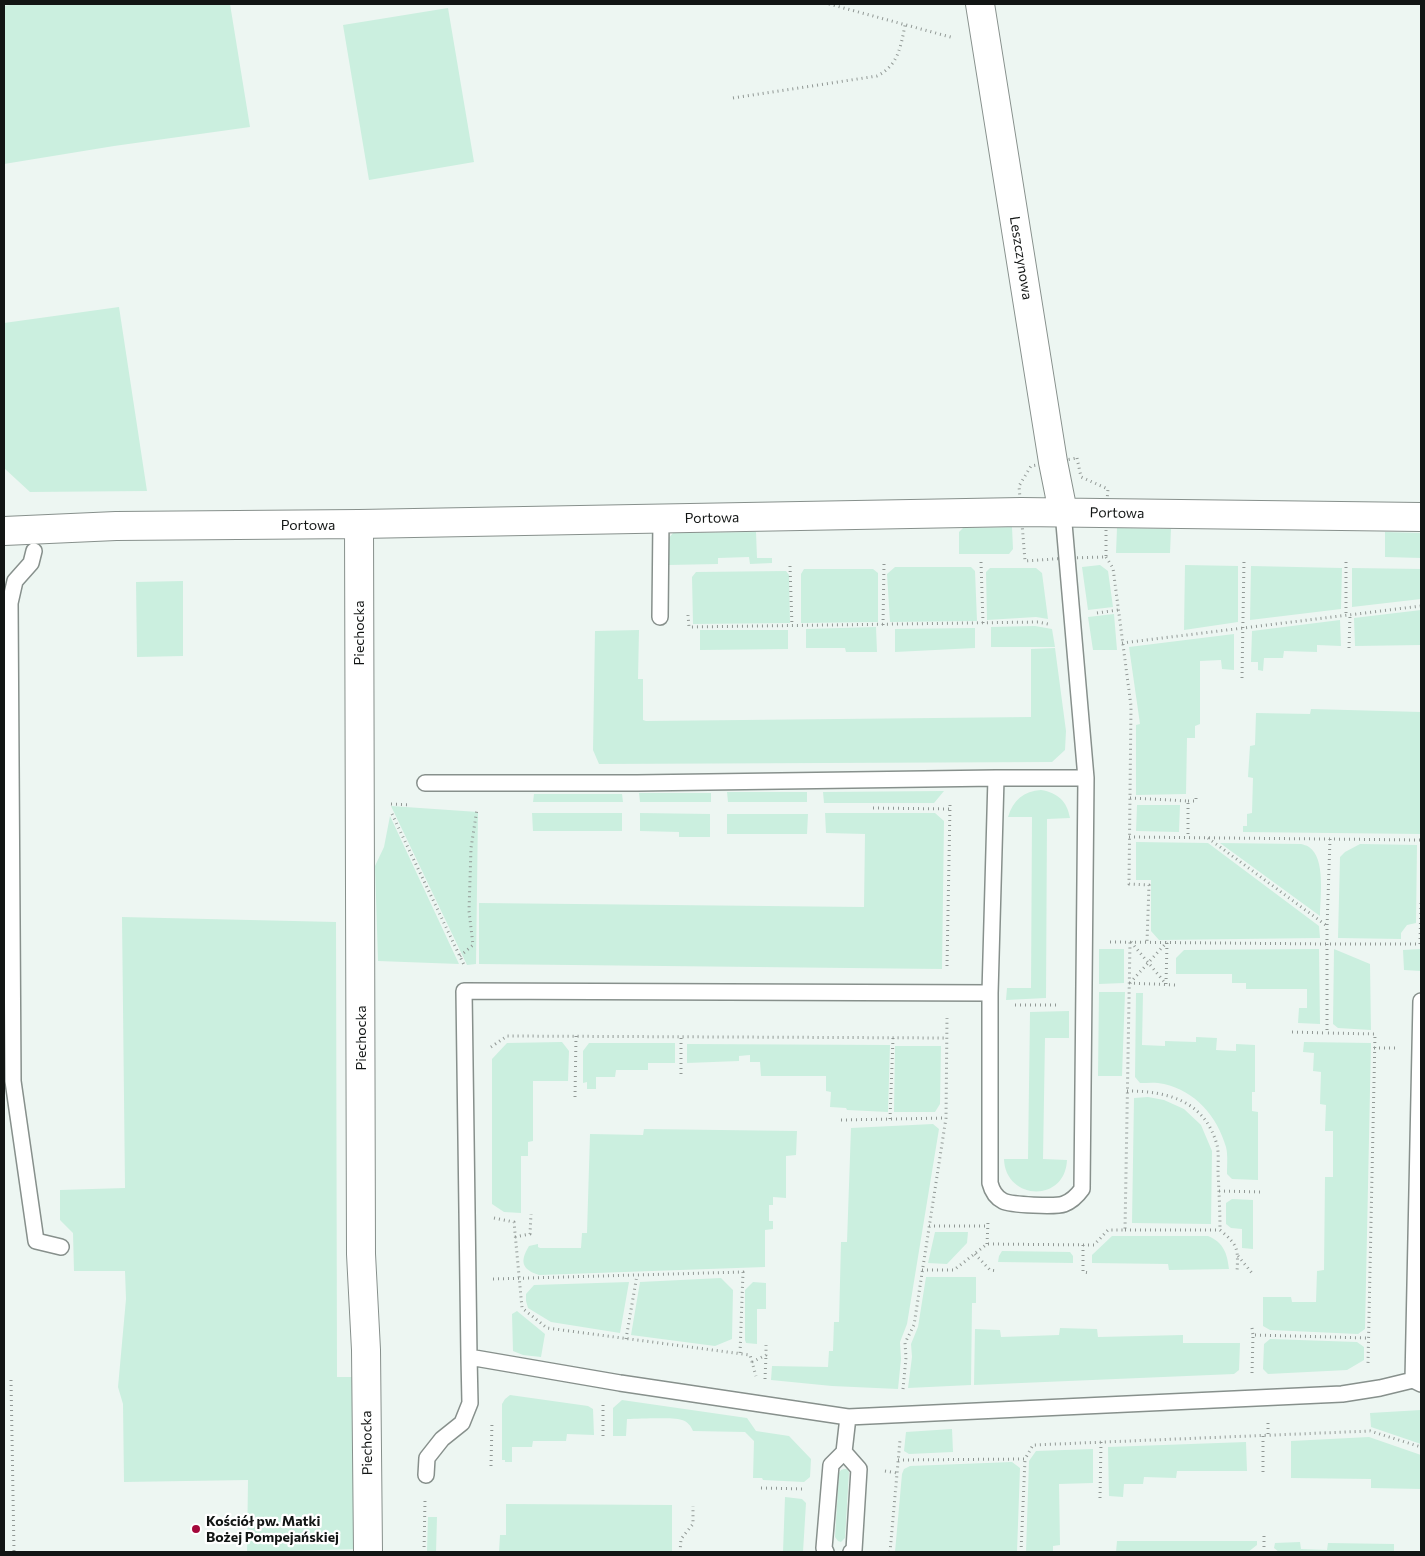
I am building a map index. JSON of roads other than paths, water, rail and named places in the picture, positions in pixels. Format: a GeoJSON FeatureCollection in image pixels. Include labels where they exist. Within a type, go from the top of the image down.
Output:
{"type":"FeatureCollection","features":[{"type":"Feature","properties":{"kind":"street","name":"Leszczynowa"},"geometry":{"type":"LineString","coordinates":[[980,4],[1053,462],[1063,512]]}},
{"type":"Feature","properties":{"kind":"street","name":"Portowa"},"geometry":{"type":"LineString","coordinates":[[4,531],[116,526],[358,524],[1021,512],[1421,517]]}},
{"type":"Feature","properties":{"kind":"street","name":"Piechocka"},"geometry":{"type":"LineString","coordinates":[[358,524],[361,1254],[366,1350],[368,1552]]}},
{"type":"Feature","properties":{"kind":"lane"},"geometry":{"type":"LineString","coordinates":[[996,778],[990,1000],[990,1183],[993,1193],[1002,1200],[1012,1204],[1063,1205],[1077,1196],[1082,1190],[1086,778],[1063,512]]}},
{"type":"Feature","properties":{"kind":"lane"},"geometry":{"type":"LineString","coordinates":[[660,617],[661,519]]}},
{"type":"Feature","properties":{"kind":"lane"},"geometry":{"type":"LineString","coordinates":[[34,551],[31,563],[15,581],[10,603],[13,1081],[36,1241],[60,1247]]}},
{"type":"Feature","properties":{"kind":"lane"},"geometry":{"type":"LineString","coordinates":[[425,783],[637,783],[1086,778]]}},
{"type":"Feature","properties":{"kind":"lane"},"geometry":{"type":"LineString","coordinates":[[426,1475],[427,1458],[442,1439],[462,1424],[470,1403],[464,991],[947,993],[990,1000]]}},
{"type":"Feature","properties":{"kind":"lane"},"geometry":{"type":"LineString","coordinates":[[469,1357],[609,1381],[848,1417],[1342,1394],[1417,1382],[1421,1001]]}},
{"type":"Feature","properties":{"kind":"lane"},"geometry":{"type":"LineString","coordinates":[[826,1552],[824,1548],[831,1465],[844,1452],[848,1417]]}},
{"type":"Feature","properties":{"kind":"lane"},"geometry":{"type":"LineString","coordinates":[[844,1452],[859,1469],[854,1550],[852,1552]]}},
{"type":"Feature","properties":{"kind":"place","name":"Kościół pw. Matki Bożej Pompejańskiej"},"geometry":{"type":"Point","coordinates":[196,1529]}}]}
